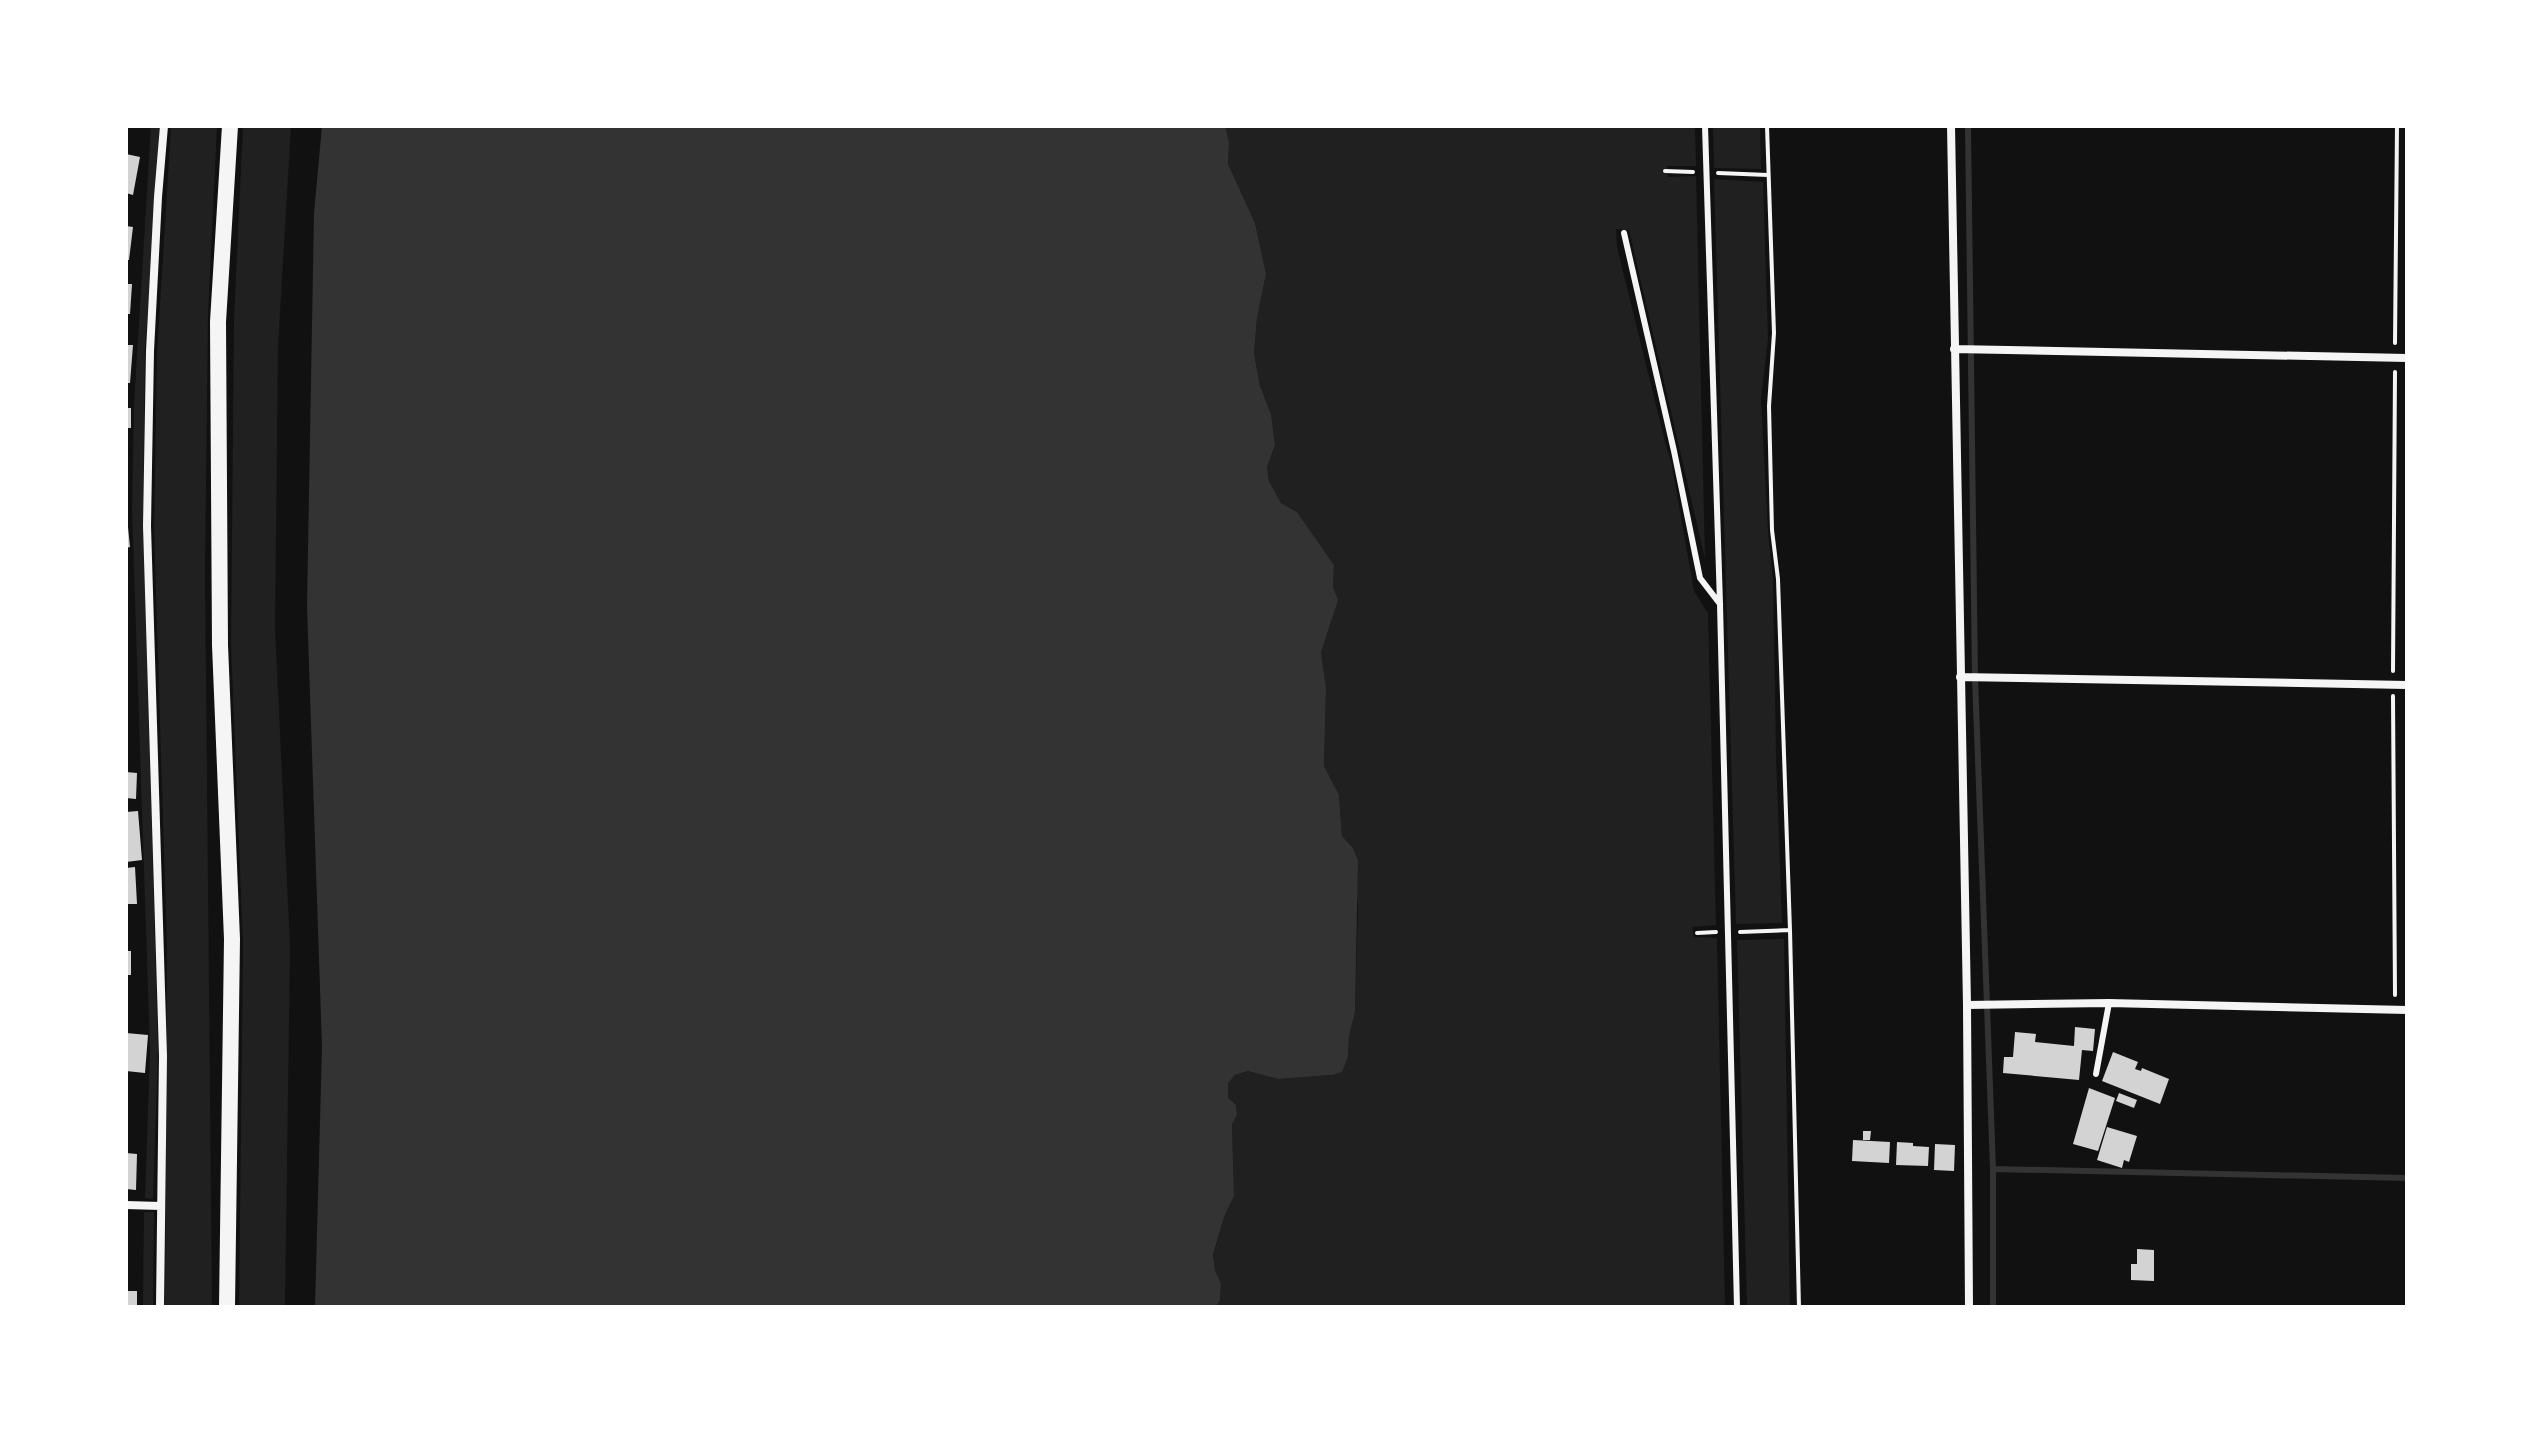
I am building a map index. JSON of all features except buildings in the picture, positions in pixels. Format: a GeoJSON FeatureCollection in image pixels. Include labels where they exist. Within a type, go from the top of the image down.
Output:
{"type":"FeatureCollection","features":[{"type":"Feature","properties":{"kind":"main road"},"geometry":{"type":"LineString","coordinates":[[227,1307],[232,939],[220,645],[218,322],[230,126]]}},
{"type":"Feature","properties":{"kind":"street"},"geometry":{"type":"LineString","coordinates":[[160,1307],[162,954],[147,526],[150,351],[164,126]]}},
{"type":"Feature","properties":{"kind":"street"},"geometry":{"type":"LineString","coordinates":[[1951,126],[1970,1005],[1969,1307]]}},
{"type":"Feature","properties":{"kind":"street"},"geometry":{"type":"LineString","coordinates":[[1956,349],[2407,358]]}},
{"type":"Feature","properties":{"kind":"street"},"geometry":{"type":"LineString","coordinates":[[1963,677],[2407,685]]}},
{"type":"Feature","properties":{"kind":"street"},"geometry":{"type":"LineString","coordinates":[[1970,1005],[2109,1003],[2407,1010]]}},
{"type":"Feature","properties":{"kind":"street"},"geometry":{"type":"LineString","coordinates":[[126,1205],[161,1206]]}},
{"type":"Feature","properties":{"kind":"lane"},"geometry":{"type":"LineString","coordinates":[[1705,126],[1737,1307]]}},
{"type":"Feature","properties":{"kind":"lane"},"geometry":{"type":"LineString","coordinates":[[1624,233],[1700,578],[1720,604]]}},
{"type":"Feature","properties":{"kind":"lane"},"geometry":{"type":"LineString","coordinates":[[2096,1074],[2109,1003]]}},
{"type":"Feature","properties":{"kind":"path"},"geometry":{"type":"LineString","coordinates":[[1767,126],[1774,333],[1769,406],[1772,530],[1778,579],[1799,1307]]}},
{"type":"Feature","properties":{"kind":"path"},"geometry":{"type":"LineString","coordinates":[[2395,1010],[2393,685],[2397,126]]}},
{"type":"Feature","properties":{"kind":"path"},"geometry":{"type":"LineString","coordinates":[[1697,933],[1790,930]]}},
{"type":"Feature","properties":{"kind":"shaded area"},"geometry":{"type":"Polygon","coordinates":[[[151,126],[162,126],[145,349],[143,523],[158,1050],[153,1199],[145,1198],[150,1050],[132,510],[134,405],[151,126]]]}},
{"type":"Feature","properties":{"kind":"shaded area"},"geometry":{"type":"Polygon","coordinates":[[[171,126],[217,126],[208,315],[205,571],[212,1307],[165,1307],[167,947],[154,529],[157,354],[171,126]]]}},
{"type":"Feature","properties":{"kind":"shaded area"},"geometry":{"type":"Polygon","coordinates":[[[243,126],[291,126],[278,345],[275,627],[290,946],[285,1307],[239,1307],[243,946],[231,644],[234,319],[243,126]]]}},
{"type":"Feature","properties":{"kind":"shaded area"},"geometry":{"type":"Polygon","coordinates":[[[322,126],[1225,126],[1229,142],[1228,164],[1255,223],[1266,274],[1254,353],[1260,386],[1271,414],[1275,445],[1267,467],[1269,481],[1281,503],[1297,512],[1334,565],[1333,587],[1338,600],[1321,652],[1326,688],[1324,766],[1339,795],[1342,836],[1353,848],[1358,860],[1355,1013],[1348,1056],[1342,1072],[1278,1079],[1248,1071],[1235,1075],[1228,1083],[1228,1098],[1236,1105],[1237,1115],[1232,1124],[1234,1196],[1213,1255],[1221,1284],[1220,1300],[1216,1307],[315,1307],[322,1047],[307,606],[314,213],[322,126]]]}},
{"type":"Feature","properties":{"kind":"shaded area"},"geometry":{"type":"Polygon","coordinates":[[[1225,126],[1695,126],[1696,166],[1667,166],[1668,177],[1696,176],[1705,559],[1629,230],[1616,229],[1617,247],[1671,461],[1694,591],[1708,613],[1716,925],[1692,927],[1694,937],[1717,938],[1725,1307],[1216,1307],[1221,1285],[1213,1256],[1224,1217],[1234,1196],[1232,1123],[1237,1115],[1236,1105],[1228,1099],[1228,1082],[1235,1075],[1248,1071],[1278,1079],[1332,1075],[1348,1056],[1355,1013],[1358,908],[1358,860],[1353,848],[1342,836],[1339,795],[1324,766],[1326,688],[1321,652],[1337,600],[1333,587],[1334,565],[1297,512],[1281,503],[1269,481],[1267,467],[1275,445],[1271,414],[1260,386],[1254,353],[1266,274],[1255,223],[1228,164],[1229,142],[1225,126]]]}},
{"type":"Feature","properties":{"kind":"shaded area"},"geometry":{"type":"Polygon","coordinates":[[[1713,126],[1760,126],[1761,169],[1714,168],[1713,126]]]}},
{"type":"Feature","properties":{"kind":"shaded area"},"geometry":{"type":"Polygon","coordinates":[[[1714,179],[1763,182],[1768,339],[1761,400],[1773,580],[1782,923],[1736,924],[1714,179]]]}},
{"type":"Feature","properties":{"kind":"shaded area"},"geometry":{"type":"Polygon","coordinates":[[[1784,939],[1790,1307],[1747,1307],[1737,940],[1784,939]]]}},
{"type":"Feature","properties":{"kind":"shaded area"},"geometry":{"type":"Polygon","coordinates":[[[144,1212],[154,1212],[153,1307],[143,1307],[144,1212]]]}},
{"type":"Feature","properties":{"kind":"waterway"},"geometry":{"type":"LineString","coordinates":[[1968,126],[1975,678],[1993,1169],[1993,1307]]}},
{"type":"Feature","properties":{"kind":"waterway"},"geometry":{"type":"LineString","coordinates":[[1993,1169],[2407,1178]]}}]}
